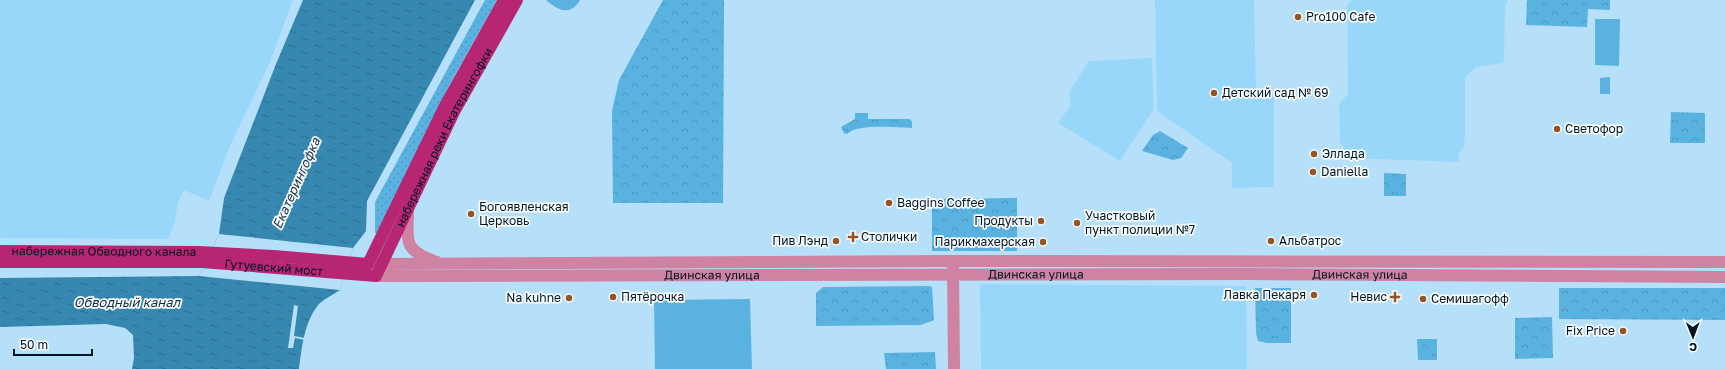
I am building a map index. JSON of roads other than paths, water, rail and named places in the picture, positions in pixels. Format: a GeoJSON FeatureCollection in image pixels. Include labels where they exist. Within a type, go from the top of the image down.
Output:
{"type":"FeatureCollection","features":[{"type":"Feature","properties":{"kind":"main road","name":"набережная реки Екатерингофки"},"geometry":{"type":"LineString","coordinates":[[368,264],[445,106],[504,0]]}},
{"type":"Feature","properties":{"kind":"main road","name":"набережная реки Екатерингофки"},"geometry":{"type":"LineString","coordinates":[[376,276],[455,110],[517,0]]}},
{"type":"Feature","properties":{"kind":"main road","name":"набережная Обводного канала"},"geometry":{"type":"LineString","coordinates":[[0,251],[205,258]]}},
{"type":"Feature","properties":{"kind":"main road","name":"Гутуевский мост"},"geometry":{"type":"LineString","coordinates":[[205,258],[274,256],[348,269]]}},
{"type":"Feature","properties":{"kind":"main road","name":"набережная Обводного канала"},"geometry":{"type":"LineString","coordinates":[[0,262],[205,258]]}},
{"type":"Feature","properties":{"kind":"main road","name":"Двинская улица"},"geometry":{"type":"LineString","coordinates":[[348,269],[368,264]]}},
{"type":"Feature","properties":{"kind":"main road","name":"Двинская улица"},"geometry":{"type":"LineString","coordinates":[[348,269],[376,276]]}},
{"type":"Feature","properties":{"kind":"street"},"geometry":{"type":"LineString","coordinates":[[408,209],[408,239],[411,248],[417,254],[448,265]]}},
{"type":"Feature","properties":{"kind":"street","name":"Двинская улица"},"geometry":{"type":"LineString","coordinates":[[368,264],[448,265],[953,261],[1725,262]]}},
{"type":"Feature","properties":{"kind":"street"},"geometry":{"type":"LineString","coordinates":[[953,261],[954,369]]}},
{"type":"Feature","properties":{"kind":"street","name":"Двинская улица"},"geometry":{"type":"LineString","coordinates":[[376,276],[1372,274],[1725,277]]}},
{"type":"Feature","properties":{"kind":"water"},"geometry":{"type":"Polygon","coordinates":[[[303,0],[475,0],[367,201],[366,231],[353,248],[340,290],[323,300],[314,311],[310,319],[304,335],[299,369],[132,369],[134,358],[133,335],[125,328],[106,324],[0,327],[0,278],[199,276],[219,234],[224,198],[276,64],[303,0]]]}},
{"type":"Feature","properties":{"kind":"place","name":"Pro100 Cafe"},"geometry":{"type":"Point","coordinates":[1298,17]}},
{"type":"Feature","properties":{"kind":"place","name":"Детский сад № 69"},"geometry":{"type":"Point","coordinates":[1214,93]}},
{"type":"Feature","properties":{"kind":"place","name":"Светофор"},"geometry":{"type":"Point","coordinates":[1557,129]}},
{"type":"Feature","properties":{"kind":"place","name":"Эллада"},"geometry":{"type":"Point","coordinates":[1314,154]}},
{"type":"Feature","properties":{"kind":"place","name":"Daniella"},"geometry":{"type":"Point","coordinates":[1313,172]}},
{"type":"Feature","properties":{"kind":"place","name":"Baggins Coffee"},"geometry":{"type":"Point","coordinates":[889,203]}},
{"type":"Feature","properties":{"kind":"place","name":"Богоявленская Церковь"},"geometry":{"type":"Point","coordinates":[471,214]}},
{"type":"Feature","properties":{"kind":"place","name":"Продукты"},"geometry":{"type":"Point","coordinates":[1041,221]}},
{"type":"Feature","properties":{"kind":"place","name":"Участковый пункт полиции №7"},"geometry":{"type":"Point","coordinates":[1077,223]}},
{"type":"Feature","properties":{"kind":"place","name":"Столички"},"geometry":{"type":"Point","coordinates":[853,237]}},
{"type":"Feature","properties":{"kind":"place","name":"Пив Лэнд"},"geometry":{"type":"Point","coordinates":[836,241]}},
{"type":"Feature","properties":{"kind":"place","name":"Альбатрос"},"geometry":{"type":"Point","coordinates":[1271,241]}},
{"type":"Feature","properties":{"kind":"place","name":"Парикмахерская"},"geometry":{"type":"Point","coordinates":[1043,242]}},
{"type":"Feature","properties":{"kind":"place","name":"Лавка Пекаря"},"geometry":{"type":"Point","coordinates":[1314,295]}},
{"type":"Feature","properties":{"kind":"place","name":"Пятёрочка"},"geometry":{"type":"Point","coordinates":[613,297]}},
{"type":"Feature","properties":{"kind":"place","name":"Невис"},"geometry":{"type":"Point","coordinates":[1395,297]}},
{"type":"Feature","properties":{"kind":"place","name":"Na kuhne"},"geometry":{"type":"Point","coordinates":[569,298]}},
{"type":"Feature","properties":{"kind":"place","name":"Семишагофф"},"geometry":{"type":"Point","coordinates":[1423,299]}},
{"type":"Feature","properties":{"kind":"place","name":"Fix Price"},"geometry":{"type":"Point","coordinates":[1623,331]}},
{"type":"Feature","properties":{"kind":"water label","name":"Екатерингофка"},"geometry":{"type":"Point","coordinates":[296,183]}},
{"type":"Feature","properties":{"kind":"water label","name":"Обводный канал"},"geometry":{"type":"Point","coordinates":[127,302]}}]}
